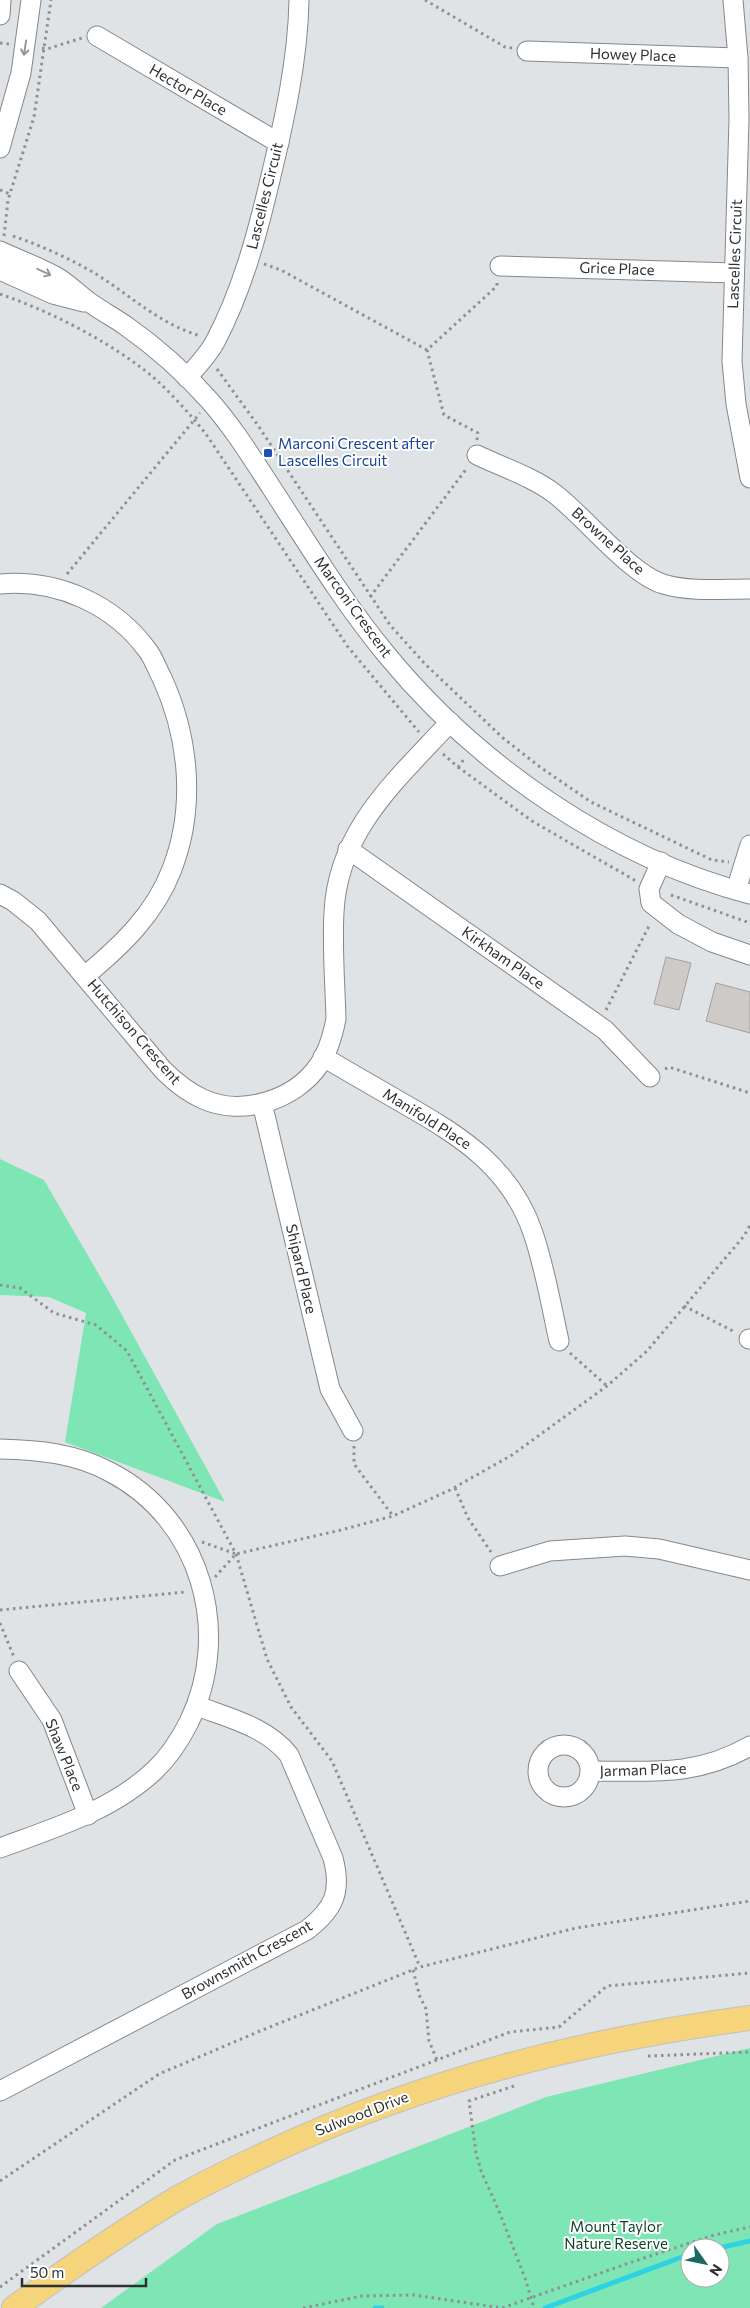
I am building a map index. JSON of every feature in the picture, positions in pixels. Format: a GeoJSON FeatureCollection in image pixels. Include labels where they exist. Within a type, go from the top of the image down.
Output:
{"type":"FeatureCollection","features":[{"type":"Feature","properties":{"kind":"main road","name":"Sulwood Drive"},"geometry":{"type":"LineString","coordinates":[[14,2308],[93,2251],[179,2198],[274,2150],[364,2111],[512,2063],[615,2039],[750,2018]]}},
{"type":"Feature","properties":{"kind":"street"},"geometry":{"type":"LineString","coordinates":[[0,15],[1,0]]}},
{"type":"Feature","properties":{"kind":"street"},"geometry":{"type":"LineString","coordinates":[[0,148],[21,73],[31,0]]}},
{"type":"Feature","properties":{"kind":"street","name":"Lascelles Circuit"},"geometry":{"type":"LineString","coordinates":[[187,378],[214,345],[235,298],[256,238],[279,143],[294,60],[299,0]]}},
{"type":"Feature","properties":{"kind":"street","name":"Lascelles Circuit"},"geometry":{"type":"LineString","coordinates":[[733,0],[738,58],[739,119],[732,361],[736,404],[750,478]]}},
{"type":"Feature","properties":{"kind":"street","name":"Hector Place"},"geometry":{"type":"LineString","coordinates":[[97,36],[279,143]]}},
{"type":"Feature","properties":{"kind":"street","name":"Howey Place"},"geometry":{"type":"LineString","coordinates":[[527,51],[738,58]]}},
{"type":"Feature","properties":{"kind":"street"},"geometry":{"type":"LineString","coordinates":[[3,236],[4,265]]}},
{"type":"Feature","properties":{"kind":"street","name":"Marconi Crescent"},"geometry":{"type":"LineString","coordinates":[[4,265],[60,279],[90,304],[126,325],[187,378],[210,401],[236,434],[356,615],[388,656],[450,722],[498,764],[550,802],[591,826],[661,862],[743,892]]}},
{"type":"Feature","properties":{"kind":"street","name":"Grice Place"},"geometry":{"type":"LineString","coordinates":[[500,266],[734,273]]}},
{"type":"Feature","properties":{"kind":"street","name":"Browne Place"},"geometry":{"type":"LineString","coordinates":[[477,456],[534,481],[554,494],[643,574],[662,584],[750,590]]}},
{"type":"Feature","properties":{"kind":"street"},"geometry":{"type":"LineString","coordinates":[[0,584],[21,583],[55,589],[89,601],[117,618],[150,653],[168,692],[178,725],[187,774],[186,814],[178,852],[167,879],[143,921],[117,949],[85,976]]}},
{"type":"Feature","properties":{"kind":"street","name":"Hutchison Crescent"},"geometry":{"type":"LineString","coordinates":[[0,894],[13,901],[38,921],[163,1070],[181,1087],[215,1103],[239,1106],[262,1103],[282,1097],[299,1087],[319,1066],[334,1032],[336,1018],[334,912],[339,879],[348,849],[364,819],[385,793],[450,722]]}},
{"type":"Feature","properties":{"kind":"street"},"geometry":{"type":"LineString","coordinates":[[743,892],[743,866],[750,845]]}},
{"type":"Feature","properties":{"kind":"street","name":"Kirkham Place"},"geometry":{"type":"LineString","coordinates":[[348,849],[598,1024],[650,1077]]}},
{"type":"Feature","properties":{"kind":"street"},"geometry":{"type":"LineString","coordinates":[[661,862],[644,888],[651,903],[678,924],[712,942],[750,955]]}},
{"type":"Feature","properties":{"kind":"street","name":"Manifold Place"},"geometry":{"type":"LineString","coordinates":[[323,1057],[456,1135],[490,1162],[501,1175],[520,1203],[533,1234],[559,1341]]}},
{"type":"Feature","properties":{"kind":"street","name":"Shipard Place"},"geometry":{"type":"LineString","coordinates":[[262,1103],[330,1389],[353,1431]]}},
{"type":"Feature","properties":{"kind":"street"},"geometry":{"type":"LineString","coordinates":[[0,1450],[42,1451],[77,1458],[110,1472],[129,1484],[156,1506],[177,1533],[188,1552],[203,1590],[208,1614],[210,1648],[207,1670],[197,1706],[180,1741],[154,1771],[120,1798],[88,1815],[0,1848]]}},
{"type":"Feature","properties":{"kind":"street"},"geometry":{"type":"LineString","coordinates":[[500,1566],[550,1551],[625,1546],[659,1549],[750,1570]]}},
{"type":"Feature","properties":{"kind":"street","name":"Shaw Place"},"geometry":{"type":"LineString","coordinates":[[19,1671],[52,1720],[88,1815]]}},
{"type":"Feature","properties":{"kind":"street","name":"Brownsmith Crescent"},"geometry":{"type":"LineString","coordinates":[[0,2091],[307,1930],[323,1918],[333,1900],[336,1890],[336,1869],[333,1858],[289,1755],[280,1743],[260,1730],[197,1706]]}},
{"type":"Feature","properties":{"kind":"street","name":"Jarman Place"},"geometry":{"type":"LineString","coordinates":[[591,1771],[666,1771],[696,1768],[724,1760],[750,1746]]}},
{"type":"Feature","properties":{"kind":"path"},"geometry":{"type":"LineString","coordinates":[[51,0],[34,117],[10,194],[3,236],[42,247],[96,274],[150,312],[187,332],[205,336],[223,354],[216,368],[224,381],[262,431],[390,625],[425,664],[503,738],[540,767],[591,802],[712,860],[731,862],[743,866]]}},
{"type":"Feature","properties":{"kind":"path"},"geometry":{"type":"LineString","coordinates":[[425,0],[505,46],[527,51]]}},
{"type":"Feature","properties":{"kind":"path"},"geometry":{"type":"LineString","coordinates":[[0,43],[44,49],[97,36]]}},
{"type":"Feature","properties":{"kind":"path"},"geometry":{"type":"LineString","coordinates":[[0,190],[10,194]]}},
{"type":"Feature","properties":{"kind":"path"},"geometry":{"type":"LineString","coordinates":[[249,260],[281,270],[427,350],[444,415],[478,433],[477,456],[356,615]]}},
{"type":"Feature","properties":{"kind":"path"},"geometry":{"type":"LineString","coordinates":[[427,350],[497,286],[500,266]]}},
{"type":"Feature","properties":{"kind":"path"},"geometry":{"type":"LineString","coordinates":[[0,294],[85,332],[140,367],[194,420],[206,434],[348,647],[420,734]]}},
{"type":"Feature","properties":{"kind":"path"},"geometry":{"type":"LineString","coordinates":[[55,589],[210,401]]}},
{"type":"Feature","properties":{"kind":"path"},"geometry":{"type":"LineString","coordinates":[[458,767],[532,821],[638,882],[644,888],[750,923]]}},
{"type":"Feature","properties":{"kind":"path"},"geometry":{"type":"LineString","coordinates":[[598,1024],[652,920]]}},
{"type":"Feature","properties":{"kind":"path"},"geometry":{"type":"LineString","coordinates":[[650,1077],[669,1068],[750,1093]]}},
{"type":"Feature","properties":{"kind":"path"},"geometry":{"type":"LineString","coordinates":[[177,1533],[236,1554],[393,1516],[455,1488],[512,1455],[607,1386],[647,1351],[744,1236],[750,1225]]}},
{"type":"Feature","properties":{"kind":"path"},"geometry":{"type":"LineString","coordinates":[[0,1285],[20,1288],[54,1313],[96,1325],[127,1351],[236,1554],[266,1659],[291,1708],[332,1762],[420,1967]]}},
{"type":"Feature","properties":{"kind":"path"},"geometry":{"type":"LineString","coordinates":[[684,1306],[749,1339]]}},
{"type":"Feature","properties":{"kind":"path"},"geometry":{"type":"LineString","coordinates":[[559,1341],[577,1362],[607,1386]]}},
{"type":"Feature","properties":{"kind":"path"},"geometry":{"type":"LineString","coordinates":[[353,1431],[354,1464],[393,1516]]}},
{"type":"Feature","properties":{"kind":"path"},"geometry":{"type":"LineString","coordinates":[[455,1488],[468,1518],[500,1566]]}},
{"type":"Feature","properties":{"kind":"path"},"geometry":{"type":"LineString","coordinates":[[0,1610],[203,1590],[236,1554]]}},
{"type":"Feature","properties":{"kind":"path"},"geometry":{"type":"LineString","coordinates":[[0,1623],[19,1671]]}},
{"type":"Feature","properties":{"kind":"path"},"geometry":{"type":"LineString","coordinates":[[0,2181],[159,2074],[420,1967],[576,1928],[750,1901]]}},
{"type":"Feature","properties":{"kind":"path"},"geometry":{"type":"LineString","coordinates":[[412,1970],[426,2010],[429,2041],[437,2060]]}},
{"type":"Feature","properties":{"kind":"path"},"geometry":{"type":"LineString","coordinates":[[643,2056],[750,2052]]}},
{"type":"Feature","properties":{"kind":"path"},"geometry":{"type":"LineString","coordinates":[[523,2083],[469,2101],[476,2153],[481,2171],[490,2186],[525,2278],[534,2308]]}},
{"type":"Feature","properties":{"kind":"path"},"geometry":{"type":"LineString","coordinates":[[303,2308],[362,2296],[414,2296],[502,2308],[629,2262],[750,2226]]}},
{"type":"Feature","properties":{"kind":"green space"},"geometry":{"type":"Polygon","coordinates":[[[0,1159],[44,1180],[112,1297],[225,1502],[65,1442],[86,1313],[49,1297],[0,1295],[0,1159]]]}},
{"type":"Feature","properties":{"kind":"green space","name":"Mount Taylor Nature Reserve"},"geometry":{"type":"Polygon","coordinates":[[[750,2048],[750,2308],[101,2308],[217,2224],[546,2097],[750,2048]]]}},
{"type":"Feature","properties":{"kind":"building"},"geometry":{"type":"Polygon","coordinates":[[[666,957],[691,963],[679,1010],[654,1004],[666,957]]]}},
{"type":"Feature","properties":{"kind":"building"},"geometry":{"type":"Polygon","coordinates":[[[716,983],[750,992],[750,1033],[706,1021],[716,983]]]}},
{"type":"Feature","properties":{"kind":"waterway"},"geometry":{"type":"LineString","coordinates":[[730,2246],[750,2241]]}},
{"type":"Feature","properties":{"kind":"waterway"},"geometry":{"type":"LineString","coordinates":[[545,2308],[680,2258]]}},
{"type":"Feature","properties":{"kind":"waterway"},"geometry":{"type":"LineString","coordinates":[[375,2308],[382,2308]]}},
{"type":"Feature","properties":{"kind":"place","name":"Marconi Crescent after Lascelles Circuit"},"geometry":{"type":"Point","coordinates":[268,453]}}]}
